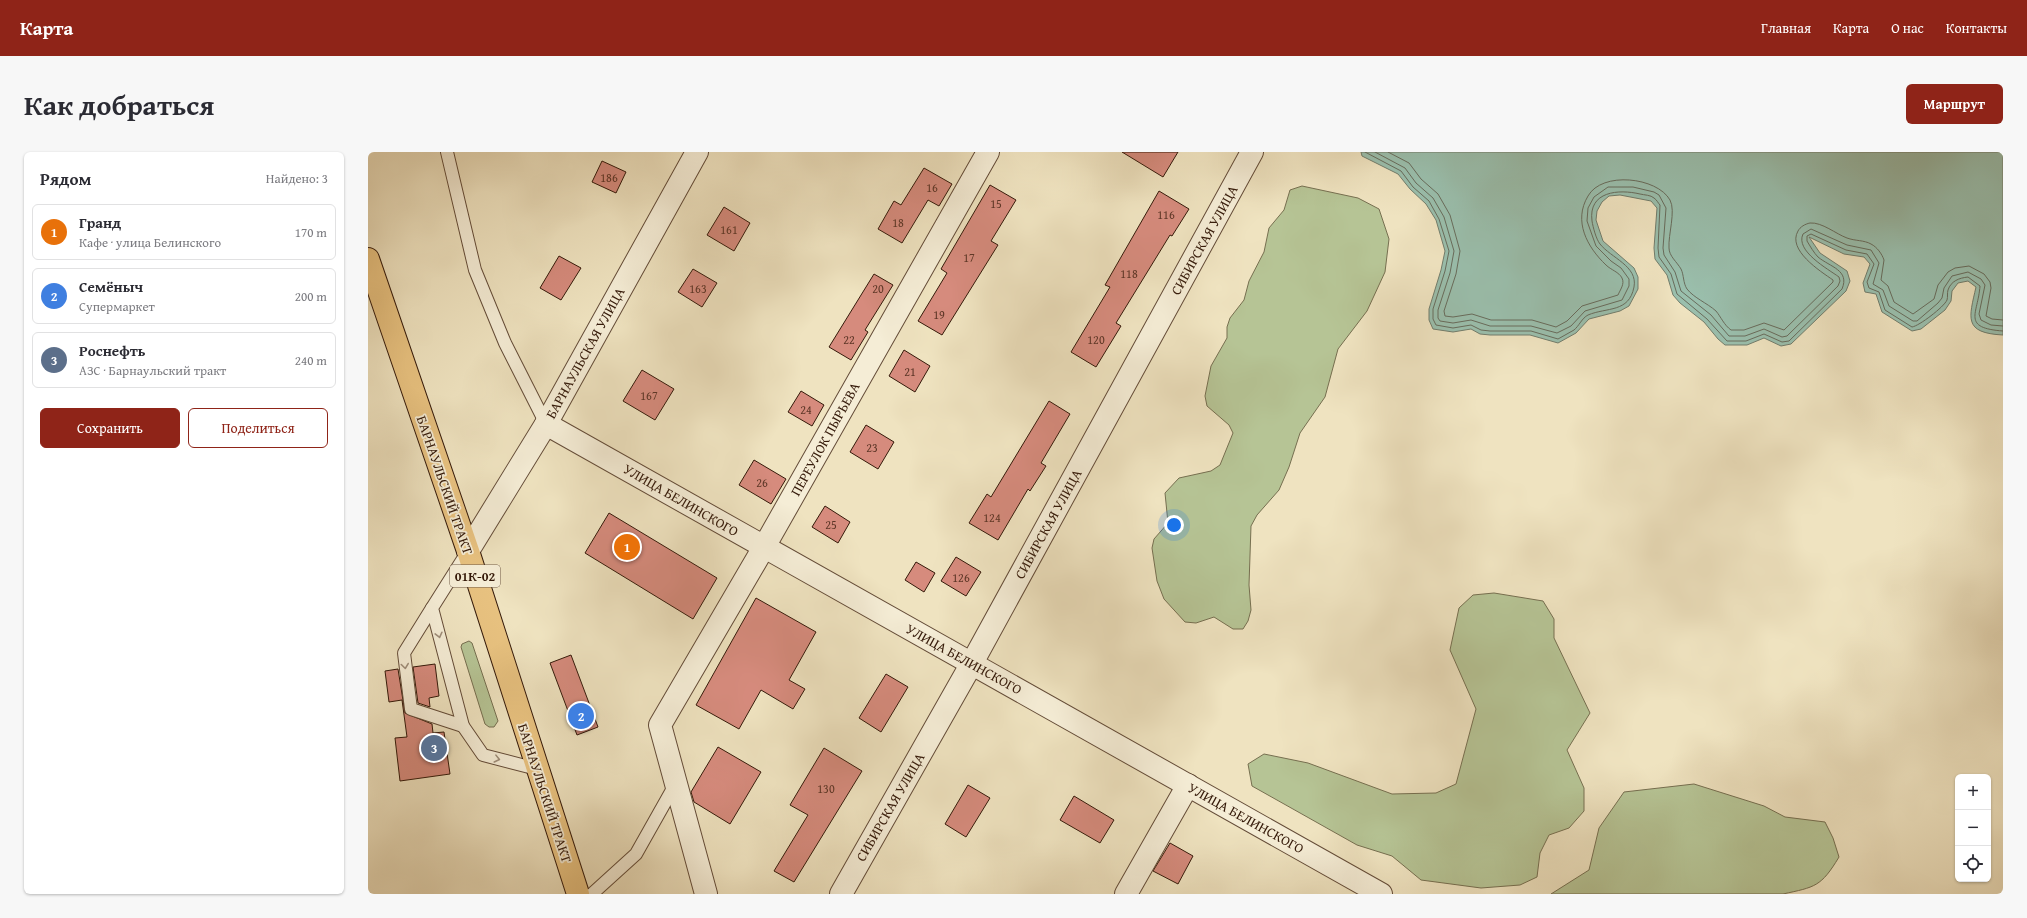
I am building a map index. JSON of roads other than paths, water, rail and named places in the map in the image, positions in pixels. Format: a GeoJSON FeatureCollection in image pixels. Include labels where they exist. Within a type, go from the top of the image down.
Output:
{"type":"FeatureCollection","features":[{"type":"Feature","properties":{"kind":"main road","name":"БАРНАУЛЬСКИЙ ТРАКТ"},"geometry":{"type":"LineString","coordinates":[[368,259],[468,551],[578,894]]}},
{"type":"Feature","properties":{"kind":"street","name":"БАРНАУЛЬСКАЯ УЛИЦА"},"geometry":{"type":"LineString","coordinates":[[468,551],[546,424],[698,152]]}},
{"type":"Feature","properties":{"kind":"street","name":"ПЕРЕУЛОК ПЫРЬЕВА"},"geometry":{"type":"LineString","coordinates":[[676,783],[660,724],[764,547],[988,152]]}},
{"type":"Feature","properties":{"kind":"street","name":"СИБИРСКАЯ УЛИЦА"},"geometry":{"type":"LineString","coordinates":[[841,894],[972,663],[1252,152]]}},
{"type":"Feature","properties":{"kind":"street","name":"УЛИЦА БЕЛИНСКОГО"},"geometry":{"type":"LineString","coordinates":[[546,424],[1188,785],[1371,892]]}},
{"type":"Feature","properties":{"kind":"street"},"geometry":{"type":"LineString","coordinates":[[676,783],[706,894]]}},
{"type":"Feature","properties":{"kind":"street"},"geometry":{"type":"LineString","coordinates":[[1126,894],[1188,785]]}},
{"type":"Feature","properties":{"kind":"lane"},"geometry":{"type":"LineString","coordinates":[[448,152],[475,270],[505,343],[546,424]]}},
{"type":"Feature","properties":{"kind":"lane"},"geometry":{"type":"LineString","coordinates":[[462,726],[411,708],[404,653],[468,551]]}},
{"type":"Feature","properties":{"kind":"lane"},"geometry":{"type":"LineString","coordinates":[[432,608],[462,726],[483,755],[538,769]]}},
{"type":"Feature","properties":{"kind":"lane"},"geometry":{"type":"LineString","coordinates":[[592,894],[636,854],[676,783]]}},
{"type":"Feature","properties":{"kind":"water"},"geometry":{"type":"Polygon","coordinates":[[[1361,152],[2003,152],[2003,335],[1990,334],[1975,327],[1972,322],[1971,315],[1976,287],[1968,281],[1958,283],[1952,291],[1951,301],[1945,310],[1921,329],[1912,331],[1882,312],[1876,294],[1865,292],[1863,283],[1870,264],[1864,257],[1844,254],[1809,237],[1820,253],[1847,271],[1850,281],[1846,291],[1791,344],[1781,346],[1764,338],[1747,345],[1725,345],[1704,322],[1680,303],[1673,295],[1667,275],[1655,259],[1654,248],[1657,208],[1651,201],[1620,195],[1609,196],[1602,202],[1597,211],[1596,220],[1603,241],[1634,268],[1638,277],[1638,289],[1629,306],[1620,311],[1589,319],[1576,333],[1558,343],[1530,335],[1490,335],[1480,334],[1471,329],[1453,332],[1433,329],[1429,320],[1429,309],[1445,251],[1436,220],[1426,204],[1410,189],[1398,174],[1362,156],[1361,152]]]}},
{"type":"Feature","properties":{"kind":"place","name":"Гранд"},"geometry":{"type":"Point","coordinates":[627,547]}},
{"type":"Feature","properties":{"kind":"place","name":"Семёныч"},"geometry":{"type":"Point","coordinates":[581,716]}},
{"type":"Feature","properties":{"kind":"place","name":"Роснефть"},"geometry":{"type":"Point","coordinates":[434,748]}}]}
